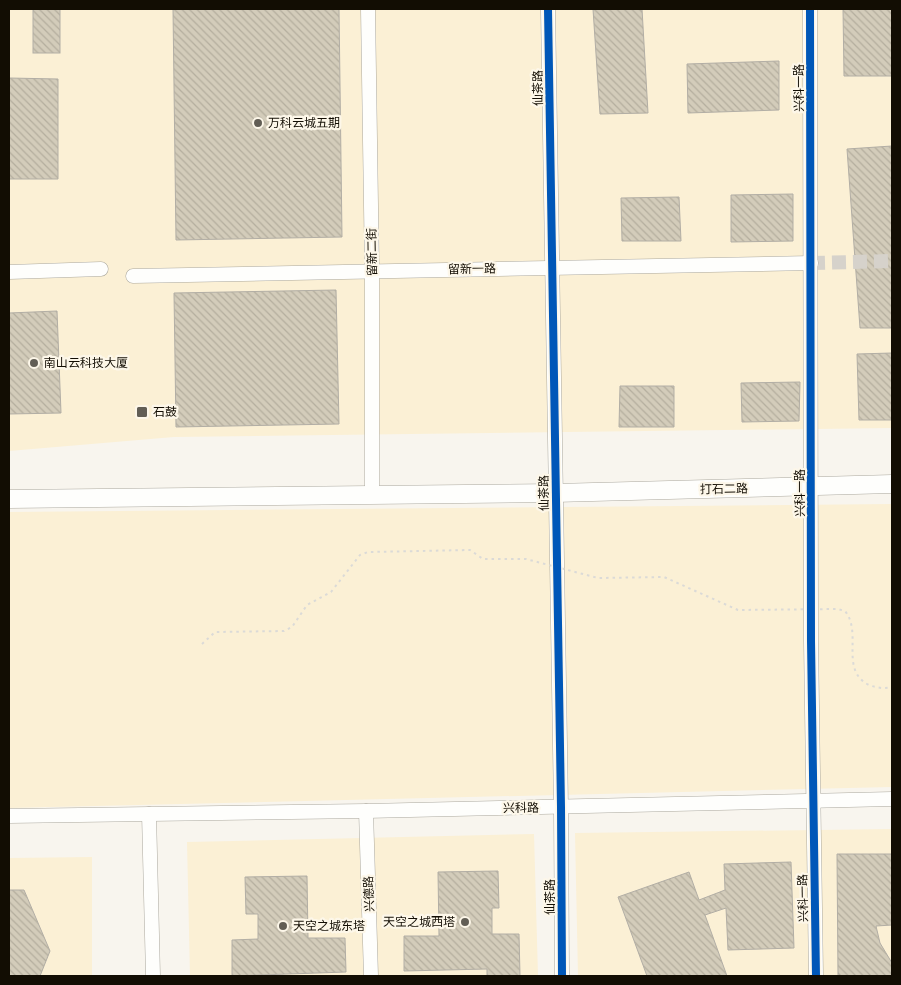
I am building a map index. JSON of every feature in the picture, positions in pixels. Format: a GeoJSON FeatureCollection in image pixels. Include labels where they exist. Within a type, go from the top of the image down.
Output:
{"type":"FeatureCollection","features":[{"type":"Feature","properties":{"kind":"main road","name":"打石二路"},"geometry":{"type":"LineString","coordinates":[[9,499],[555,493],[892,484]]}},
{"type":"Feature","properties":{"kind":"street","name":"留新二街"},"geometry":{"type":"LineString","coordinates":[[368,9],[372,271],[372,495]]}},
{"type":"Feature","properties":{"kind":"street","name":"仙茶路"},"geometry":{"type":"LineString","coordinates":[[548,9],[562,976]]}},
{"type":"Feature","properties":{"kind":"street","name":"兴科一路"},"geometry":{"type":"LineString","coordinates":[[810,9],[812,801],[816,976]]}},
{"type":"Feature","properties":{"kind":"street","name":"留新一路"},"geometry":{"type":"LineString","coordinates":[[133,276],[811,263]]}},
{"type":"Feature","properties":{"kind":"street"},"geometry":{"type":"LineString","coordinates":[[9,272],[101,269]]}},
{"type":"Feature","properties":{"kind":"street","name":"兴科路"},"geometry":{"type":"LineString","coordinates":[[9,816],[892,800]]}},
{"type":"Feature","properties":{"kind":"street","name":"兴德路"},"geometry":{"type":"LineString","coordinates":[[366,811],[371,976]]}},
{"type":"Feature","properties":{"kind":"street"},"geometry":{"type":"LineString","coordinates":[[149,814],[152,976]]}},
{"type":"Feature","properties":{"kind":"path"},"geometry":{"type":"LineString","coordinates":[[202,644],[215,632],[284,631],[292,627],[307,605],[331,592],[353,562],[368,552],[470,550],[483,560],[526,560],[598,578],[664,577],[738,610],[838,609],[845,611],[852,623],[853,662],[858,677],[872,686],[892,687]]}},
{"type":"Feature","properties":{"kind":"shaded area"},"geometry":{"type":"Polygon","coordinates":[[[9,9],[892,9],[892,428],[174,437],[9,451],[9,9]]]}},
{"type":"Feature","properties":{"kind":"shaded area"},"geometry":{"type":"Polygon","coordinates":[[[892,504],[892,787],[9,808],[9,512],[892,504]]]}},
{"type":"Feature","properties":{"kind":"shaded area"},"geometry":{"type":"Polygon","coordinates":[[[892,829],[892,976],[578,976],[575,833],[892,829]]]}},
{"type":"Feature","properties":{"kind":"shaded area"},"geometry":{"type":"Polygon","coordinates":[[[534,834],[538,976],[190,976],[187,842],[534,834]]]}},
{"type":"Feature","properties":{"kind":"shaded area"},"geometry":{"type":"Polygon","coordinates":[[[92,857],[92,976],[9,976],[9,858],[92,857]]]}},
{"type":"Feature","properties":{"kind":"building"},"geometry":{"type":"Polygon","coordinates":[[[33,9],[60,9],[60,53],[33,53],[33,9]]]}},
{"type":"Feature","properties":{"kind":"building","name":"万科云城五期"},"geometry":{"type":"Polygon","coordinates":[[[173,9],[339,9],[342,237],[176,240],[173,9]]]}},
{"type":"Feature","properties":{"kind":"building"},"geometry":{"type":"Polygon","coordinates":[[[593,9],[642,9],[648,113],[600,114],[593,9]]]}},
{"type":"Feature","properties":{"kind":"building"},"geometry":{"type":"Polygon","coordinates":[[[843,9],[892,9],[892,76],[844,76],[843,9]]]}},
{"type":"Feature","properties":{"kind":"building"},"geometry":{"type":"Polygon","coordinates":[[[779,61],[779,110],[688,113],[687,64],[779,61]]]}},
{"type":"Feature","properties":{"kind":"building"},"geometry":{"type":"Polygon","coordinates":[[[9,78],[58,79],[58,179],[9,179],[9,78]]]}},
{"type":"Feature","properties":{"kind":"building"},"geometry":{"type":"Polygon","coordinates":[[[892,146],[892,328],[860,328],[847,149],[892,146]]]}},
{"type":"Feature","properties":{"kind":"building"},"geometry":{"type":"Polygon","coordinates":[[[793,194],[793,241],[731,242],[731,195],[793,194]]]}},
{"type":"Feature","properties":{"kind":"building"},"geometry":{"type":"Polygon","coordinates":[[[679,197],[681,241],[622,241],[621,198],[679,197]]]}},
{"type":"Feature","properties":{"kind":"building"},"geometry":{"type":"Polygon","coordinates":[[[336,290],[339,424],[176,427],[174,293],[336,290]]]}},
{"type":"Feature","properties":{"kind":"building","name":"南山云科技大厦"},"geometry":{"type":"Polygon","coordinates":[[[57,311],[61,413],[9,414],[9,313],[57,311]]]}},
{"type":"Feature","properties":{"kind":"building"},"geometry":{"type":"Polygon","coordinates":[[[892,353],[892,420],[859,420],[857,354],[892,353]]]}},
{"type":"Feature","properties":{"kind":"building"},"geometry":{"type":"Polygon","coordinates":[[[800,382],[799,421],[742,422],[741,383],[800,382]]]}},
{"type":"Feature","properties":{"kind":"building"},"geometry":{"type":"Polygon","coordinates":[[[620,386],[674,386],[674,427],[619,427],[620,386]]]}},
{"type":"Feature","properties":{"kind":"building"},"geometry":{"type":"Polygon","coordinates":[[[837,854],[892,854],[892,925],[876,926],[880,943],[892,963],[892,976],[838,976],[837,854]]]}},
{"type":"Feature","properties":{"kind":"building"},"geometry":{"type":"Polygon","coordinates":[[[791,862],[794,948],[728,950],[726,908],[705,915],[727,976],[647,976],[618,897],[689,872],[699,900],[725,890],[724,864],[791,862]]]}},
{"type":"Feature","properties":{"kind":"building","name":"天空之城西塔"},"geometry":{"type":"Polygon","coordinates":[[[498,871],[499,908],[492,908],[492,934],[519,934],[520,976],[487,976],[487,969],[404,971],[404,936],[439,936],[438,872],[498,871]]]}},
{"type":"Feature","properties":{"kind":"building","name":"天空之城东塔"},"geometry":{"type":"Polygon","coordinates":[[[307,876],[308,938],[345,938],[346,972],[232,976],[232,940],[258,939],[258,914],[246,914],[245,877],[307,876]]]}},
{"type":"Feature","properties":{"kind":"building"},"geometry":{"type":"Polygon","coordinates":[[[9,890],[24,890],[50,951],[40,976],[9,976],[9,890]]]}},
{"type":"Feature","properties":{"kind":"tunnel"},"geometry":{"type":"LineString","coordinates":[[811,263],[892,261]]}},
{"type":"Feature","properties":{"kind":"cycle path"},"geometry":{"type":"LineString","coordinates":[[548,9],[562,976]]}},
{"type":"Feature","properties":{"kind":"cycle path"},"geometry":{"type":"LineString","coordinates":[[810,9],[811,641],[816,976]]}},
{"type":"Feature","properties":{"kind":"place","name":"万科云城五期"},"geometry":{"type":"Point","coordinates":[258,123]}},
{"type":"Feature","properties":{"kind":"place","name":"南山云科技大厦"},"geometry":{"type":"Point","coordinates":[34,363]}},
{"type":"Feature","properties":{"kind":"place","name":"石鼓"},"geometry":{"type":"Point","coordinates":[142,412]}},
{"type":"Feature","properties":{"kind":"place","name":"天空之城西塔"},"geometry":{"type":"Point","coordinates":[465,922]}},
{"type":"Feature","properties":{"kind":"place","name":"天空之城东塔"},"geometry":{"type":"Point","coordinates":[283,926]}}]}
